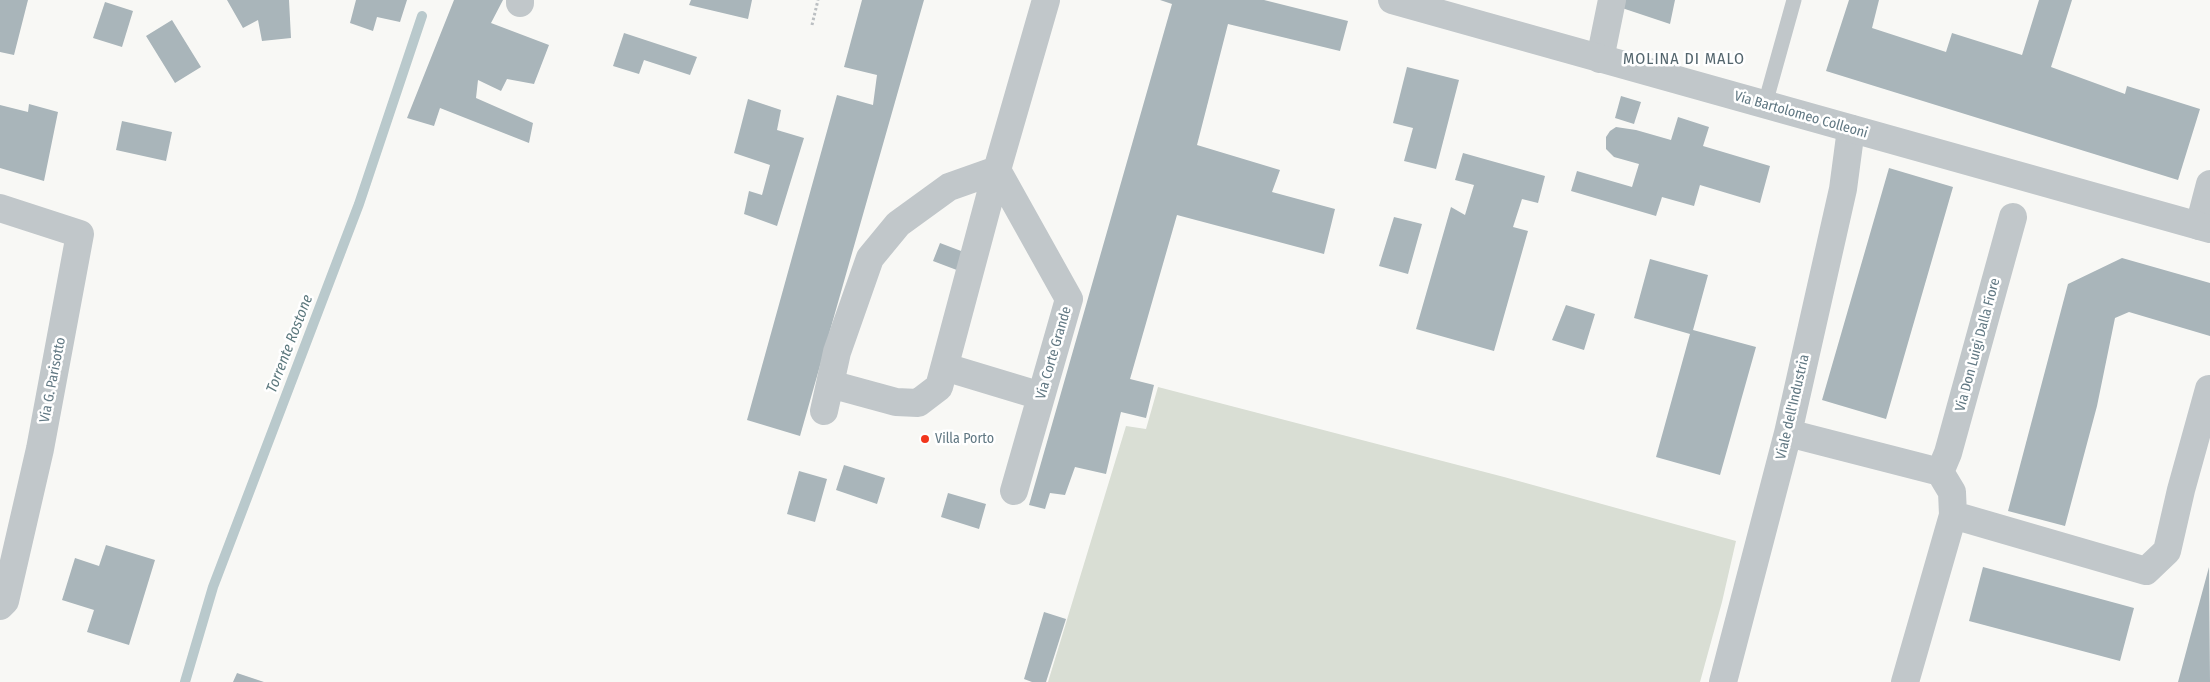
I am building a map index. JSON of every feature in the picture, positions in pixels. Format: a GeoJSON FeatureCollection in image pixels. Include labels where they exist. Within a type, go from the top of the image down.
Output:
{"type":"FeatureCollection","features":[{"type":"Feature","properties":{"kind":"street"},"geometry":{"type":"LineString","coordinates":[[830,384],[896,402],[918,403],[939,387],[997,170],[1046,0]]}},
{"type":"Feature","properties":{"kind":"street","name":"Via Bartolomeo Colleoni"},"geometry":{"type":"LineString","coordinates":[[1392,0],[2205,227]]}},
{"type":"Feature","properties":{"kind":"street"},"geometry":{"type":"LineString","coordinates":[[1600,59],[1612,0]]}},
{"type":"Feature","properties":{"kind":"street","name":"Viale dell'Industria"},"geometry":{"type":"LineString","coordinates":[[1723,682],[1788,433],[1843,189],[1851,129]]}},
{"type":"Feature","properties":{"kind":"street"},"geometry":{"type":"LineString","coordinates":[[824,411],[837,352],[870,258],[898,224],[949,187],[997,170]]}},
{"type":"Feature","properties":{"kind":"street","name":"Via Corte Grande"},"geometry":{"type":"LineString","coordinates":[[997,170],[1069,299],[1014,491]]}},
{"type":"Feature","properties":{"kind":"street"},"geometry":{"type":"LineString","coordinates":[[2205,227],[2210,184]]}},
{"type":"Feature","properties":{"kind":"street","name":"Via G. Parisotto"},"geometry":{"type":"LineString","coordinates":[[0,208],[80,234],[40,449],[5,601],[0,606]]}},
{"type":"Feature","properties":{"kind":"street","name":"Via Don Luigi Dalla Fiore"},"geometry":{"type":"LineString","coordinates":[[1940,472],[1948,453],[2013,217]]}},
{"type":"Feature","properties":{"kind":"street"},"geometry":{"type":"LineString","coordinates":[[945,367],[1041,396]]}},
{"type":"Feature","properties":{"kind":"street"},"geometry":{"type":"LineString","coordinates":[[1953,515],[2146,571],[2167,551],[2181,490],[2209,389]]}},
{"type":"Feature","properties":{"kind":"street"},"geometry":{"type":"LineString","coordinates":[[1788,433],[1940,472],[1952,492],[1953,515],[1905,682]]}},
{"type":"Feature","properties":{"kind":"lane"},"geometry":{"type":"LineString","coordinates":[[1765,104],[1794,0]]}},
{"type":"Feature","properties":{"kind":"path"},"geometry":{"type":"LineString","coordinates":[[812,25],[818,0]]}},
{"type":"Feature","properties":{"kind":"shaded area"},"geometry":{"type":"Polygon","coordinates":[[[1158,387],[1504,477],[1736,541],[1722,602],[1700,682],[1048,682],[1126,426],[1146,429],[1158,387]]]}},
{"type":"Feature","properties":{"kind":"building"},"geometry":{"type":"Polygon","coordinates":[[[0,0],[28,0],[14,55],[0,52],[0,0]]]}},
{"type":"Feature","properties":{"kind":"building"},"geometry":{"type":"Polygon","coordinates":[[[227,0],[289,0],[291,38],[262,41],[258,20],[243,28],[227,0]]]}},
{"type":"Feature","properties":{"kind":"building"},"geometry":{"type":"Polygon","coordinates":[[[356,0],[407,0],[400,22],[377,17],[373,31],[350,23],[356,0]]]}},
{"type":"Feature","properties":{"kind":"building"},"geometry":{"type":"Polygon","coordinates":[[[454,0],[503,0],[491,23],[549,45],[534,84],[507,79],[501,91],[478,80],[476,98],[533,123],[529,143],[440,108],[434,126],[407,118],[454,0]]]}},
{"type":"Feature","properties":{"kind":"building"},"geometry":{"type":"Polygon","coordinates":[[[691,0],[752,0],[748,19],[689,5],[691,0]]]}},
{"type":"Feature","properties":{"kind":"building"},"geometry":{"type":"Polygon","coordinates":[[[862,0],[924,0],[800,436],[747,420],[837,95],[873,105],[877,75],[844,67],[862,0]]]}},
{"type":"Feature","properties":{"kind":"building"},"geometry":{"type":"Polygon","coordinates":[[[1160,0],[1264,0],[1348,21],[1340,51],[1228,24],[1197,145],[1280,170],[1272,192],[1335,209],[1324,254],[1177,215],[1130,379],[1154,385],[1146,418],[1121,412],[1106,474],[1075,467],[1065,495],[1050,493],[1045,509],[1029,505],[1172,4],[1160,0]]]}},
{"type":"Feature","properties":{"kind":"building"},"geometry":{"type":"Polygon","coordinates":[[[1621,0],[1675,0],[1670,24],[1619,7],[1621,0]]]}},
{"type":"Feature","properties":{"kind":"building"},"geometry":{"type":"Polygon","coordinates":[[[1849,0],[1879,0],[1872,28],[1946,52],[1952,33],[2022,55],[2039,0],[2072,0],[2051,67],[2125,94],[2127,86],[2200,109],[2178,180],[1826,71],[1849,0]]]}},
{"type":"Feature","properties":{"kind":"building"},"geometry":{"type":"Polygon","coordinates":[[[105,2],[133,11],[122,47],[93,38],[105,2]]]}},
{"type":"Feature","properties":{"kind":"building"},"geometry":{"type":"Polygon","coordinates":[[[172,20],[201,67],[175,83],[146,36],[172,20]]]}},
{"type":"Feature","properties":{"kind":"building"},"geometry":{"type":"Polygon","coordinates":[[[624,33],[697,57],[690,75],[644,60],[639,74],[613,66],[624,33]]]}},
{"type":"Feature","properties":{"kind":"building"},"geometry":{"type":"Polygon","coordinates":[[[1407,67],[1459,80],[1436,169],[1404,161],[1413,128],[1393,123],[1407,67]]]}},
{"type":"Feature","properties":{"kind":"building"},"geometry":{"type":"Polygon","coordinates":[[[1621,96],[1641,102],[1634,124],[1615,118],[1621,96]]]}},
{"type":"Feature","properties":{"kind":"building"},"geometry":{"type":"Polygon","coordinates":[[[748,99],[781,110],[777,130],[804,138],[777,226],[744,214],[749,191],[762,195],[770,165],[734,153],[748,99]]]}},
{"type":"Feature","properties":{"kind":"building"},"geometry":{"type":"Polygon","coordinates":[[[29,104],[58,112],[44,181],[0,168],[0,105],[28,112],[29,104]]]}},
{"type":"Feature","properties":{"kind":"building"},"geometry":{"type":"Polygon","coordinates":[[[1678,117],[1709,127],[1703,146],[1770,166],[1760,203],[1700,185],[1694,206],[1662,197],[1656,216],[1571,191],[1577,171],[1632,187],[1639,164],[1614,157],[1606,149],[1606,137],[1616,127],[1636,130],[1671,140],[1678,117]]]}},
{"type":"Feature","properties":{"kind":"building"},"geometry":{"type":"Polygon","coordinates":[[[122,121],[172,132],[166,161],[116,150],[122,121]]]}},
{"type":"Feature","properties":{"kind":"building"},"geometry":{"type":"Polygon","coordinates":[[[1463,153],[1545,176],[1538,203],[1522,199],[1513,227],[1528,231],[1494,351],[1416,329],[1451,207],[1465,215],[1474,185],[1455,180],[1463,153]]]}},
{"type":"Feature","properties":{"kind":"building"},"geometry":{"type":"Polygon","coordinates":[[[1889,168],[1953,187],[1886,419],[1822,400],[1889,168]]]}},
{"type":"Feature","properties":{"kind":"building"},"geometry":{"type":"Polygon","coordinates":[[[1394,217],[1422,224],[1408,274],[1379,266],[1394,217]]]}},
{"type":"Feature","properties":{"kind":"building"},"geometry":{"type":"Polygon","coordinates":[[[940,243],[969,254],[962,272],[933,261],[940,243]]]}},
{"type":"Feature","properties":{"kind":"building"},"geometry":{"type":"Polygon","coordinates":[[[2122,258],[2210,283],[2210,336],[2129,312],[2115,318],[2097,406],[2065,526],[2008,511],[2068,284],[2122,258]]]}},
{"type":"Feature","properties":{"kind":"building"},"geometry":{"type":"Polygon","coordinates":[[[1650,259],[1708,275],[1693,330],[1756,347],[1720,475],[1656,457],[1690,334],[1634,318],[1650,259]]]}},
{"type":"Feature","properties":{"kind":"building"},"geometry":{"type":"Polygon","coordinates":[[[1566,305],[1595,314],[1584,350],[1552,340],[1566,305]]]}},
{"type":"Feature","properties":{"kind":"building"},"geometry":{"type":"Polygon","coordinates":[[[844,465],[885,478],[877,504],[836,490],[844,465]]]}},
{"type":"Feature","properties":{"kind":"building"},"geometry":{"type":"Polygon","coordinates":[[[799,471],[827,479],[815,522],[787,514],[799,471]]]}},
{"type":"Feature","properties":{"kind":"building"},"geometry":{"type":"Polygon","coordinates":[[[948,493],[986,504],[979,529],[941,517],[948,493]]]}},
{"type":"Feature","properties":{"kind":"building"},"geometry":{"type":"Polygon","coordinates":[[[106,545],[155,560],[129,645],[87,632],[94,610],[62,600],[75,558],[99,566],[106,545]]]}},
{"type":"Feature","properties":{"kind":"building"},"geometry":{"type":"Polygon","coordinates":[[[1983,567],[2134,608],[2120,661],[1969,621],[1983,567]]]}},
{"type":"Feature","properties":{"kind":"building"},"geometry":{"type":"Polygon","coordinates":[[[2209,567],[2210,682],[2178,682],[2209,567]]]}},
{"type":"Feature","properties":{"kind":"building"},"geometry":{"type":"Polygon","coordinates":[[[1044,612],[1066,619],[1046,682],[1032,682],[1024,679],[1044,612]]]}},
{"type":"Feature","properties":{"kind":"building"},"geometry":{"type":"Polygon","coordinates":[[[237,673],[264,682],[233,682],[237,673]]]}},
{"type":"Feature","properties":{"kind":"waterway","name":"Torrente Rostone"},"geometry":{"type":"LineString","coordinates":[[185,682],[213,587],[359,204],[422,16]]}},
{"type":"Feature","properties":{"kind":"place","name":"Villa Porto"},"geometry":{"type":"Point","coordinates":[925,439]}},
{"type":"Feature","properties":{"kind":"district","name":"MOLINA DI MALO"},"geometry":{"type":"Point","coordinates":[1684,60]}}]}
